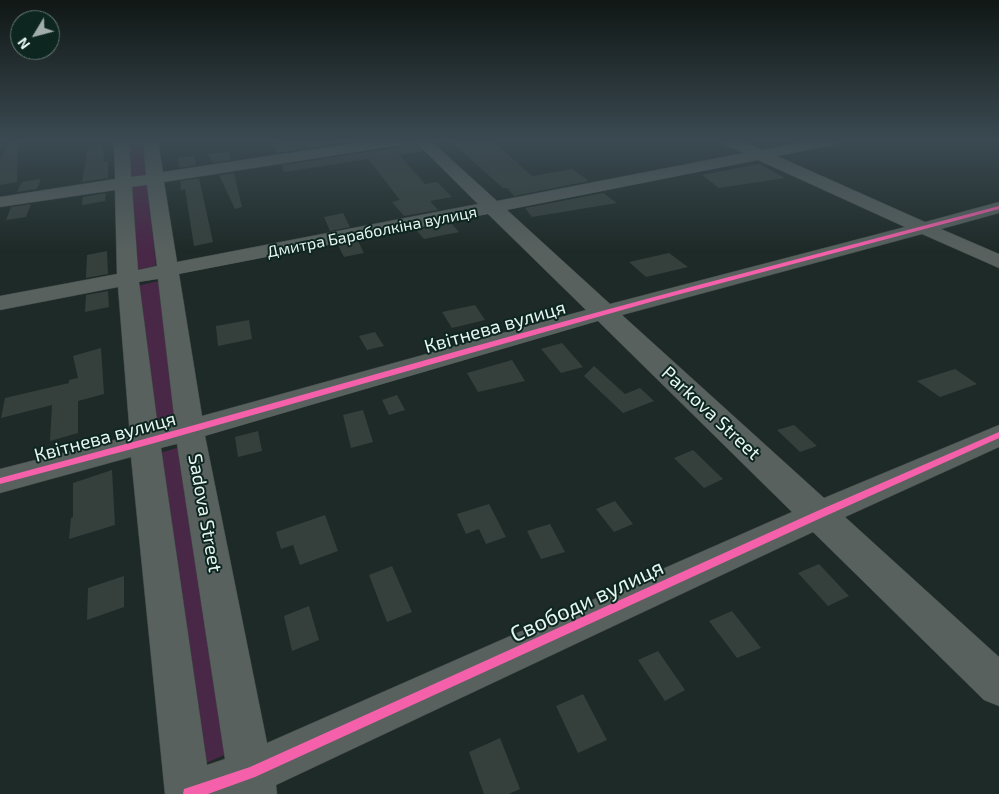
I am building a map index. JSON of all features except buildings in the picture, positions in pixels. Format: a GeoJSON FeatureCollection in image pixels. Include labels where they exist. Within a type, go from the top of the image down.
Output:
{"type":"FeatureCollection","features":[{"type":"Feature","properties":{"kind":"street"},"geometry":{"type":"LineString","coordinates":[[123,178],[128,279],[145,443],[188,794]]}},
{"type":"Feature","properties":{"kind":"street"},"geometry":{"type":"LineString","coordinates":[[0,202],[162,178]]}},
{"type":"Feature","properties":{"kind":"street","name":"Parkova Street"},"geometry":{"type":"LineString","coordinates":[[461,178],[999,685]]}},
{"type":"Feature","properties":{"kind":"street","name":"Дмитра Бараболкіна вулиця"},"geometry":{"type":"LineString","coordinates":[[0,303],[647,178]]}},
{"type":"Feature","properties":{"kind":"street"},"geometry":{"type":"LineString","coordinates":[[810,178],[999,262]]}},
{"type":"Feature","properties":{"kind":"street","name":"Sadova Street"},"geometry":{"type":"LineString","coordinates":[[156,179],[190,431],[252,784]]}},
{"type":"Feature","properties":{"kind":"street","name":"Квітнева вулиця"},"geometry":{"type":"LineString","coordinates":[[0,481],[190,431],[604,312],[999,207]]}},
{"type":"Feature","properties":{"kind":"street","name":"Свободи вулиця"},"geometry":{"type":"LineString","coordinates":[[188,794],[252,784],[818,514],[999,435]]}},
{"type":"Feature","properties":{"kind":"shaded area"},"geometry":{"type":"Polygon","coordinates":[[[147,182],[156,266],[134,270],[129,185],[147,182]]]}},
{"type":"Feature","properties":{"kind":"shaded area"},"geometry":{"type":"Polygon","coordinates":[[[159,281],[179,420],[151,427],[137,286],[159,281]]]}},
{"type":"Feature","properties":{"kind":"shaded area"},"geometry":{"type":"Polygon","coordinates":[[[183,446],[231,752],[193,769],[156,454],[183,446]]]}},
{"type":"Feature","properties":{"kind":"cycle path"},"geometry":{"type":"LineString","coordinates":[[0,481],[226,420],[652,299],[999,207]]}},
{"type":"Feature","properties":{"kind":"cycle path"},"geometry":{"type":"LineString","coordinates":[[189,794],[251,773],[818,515],[999,435]]}}]}
